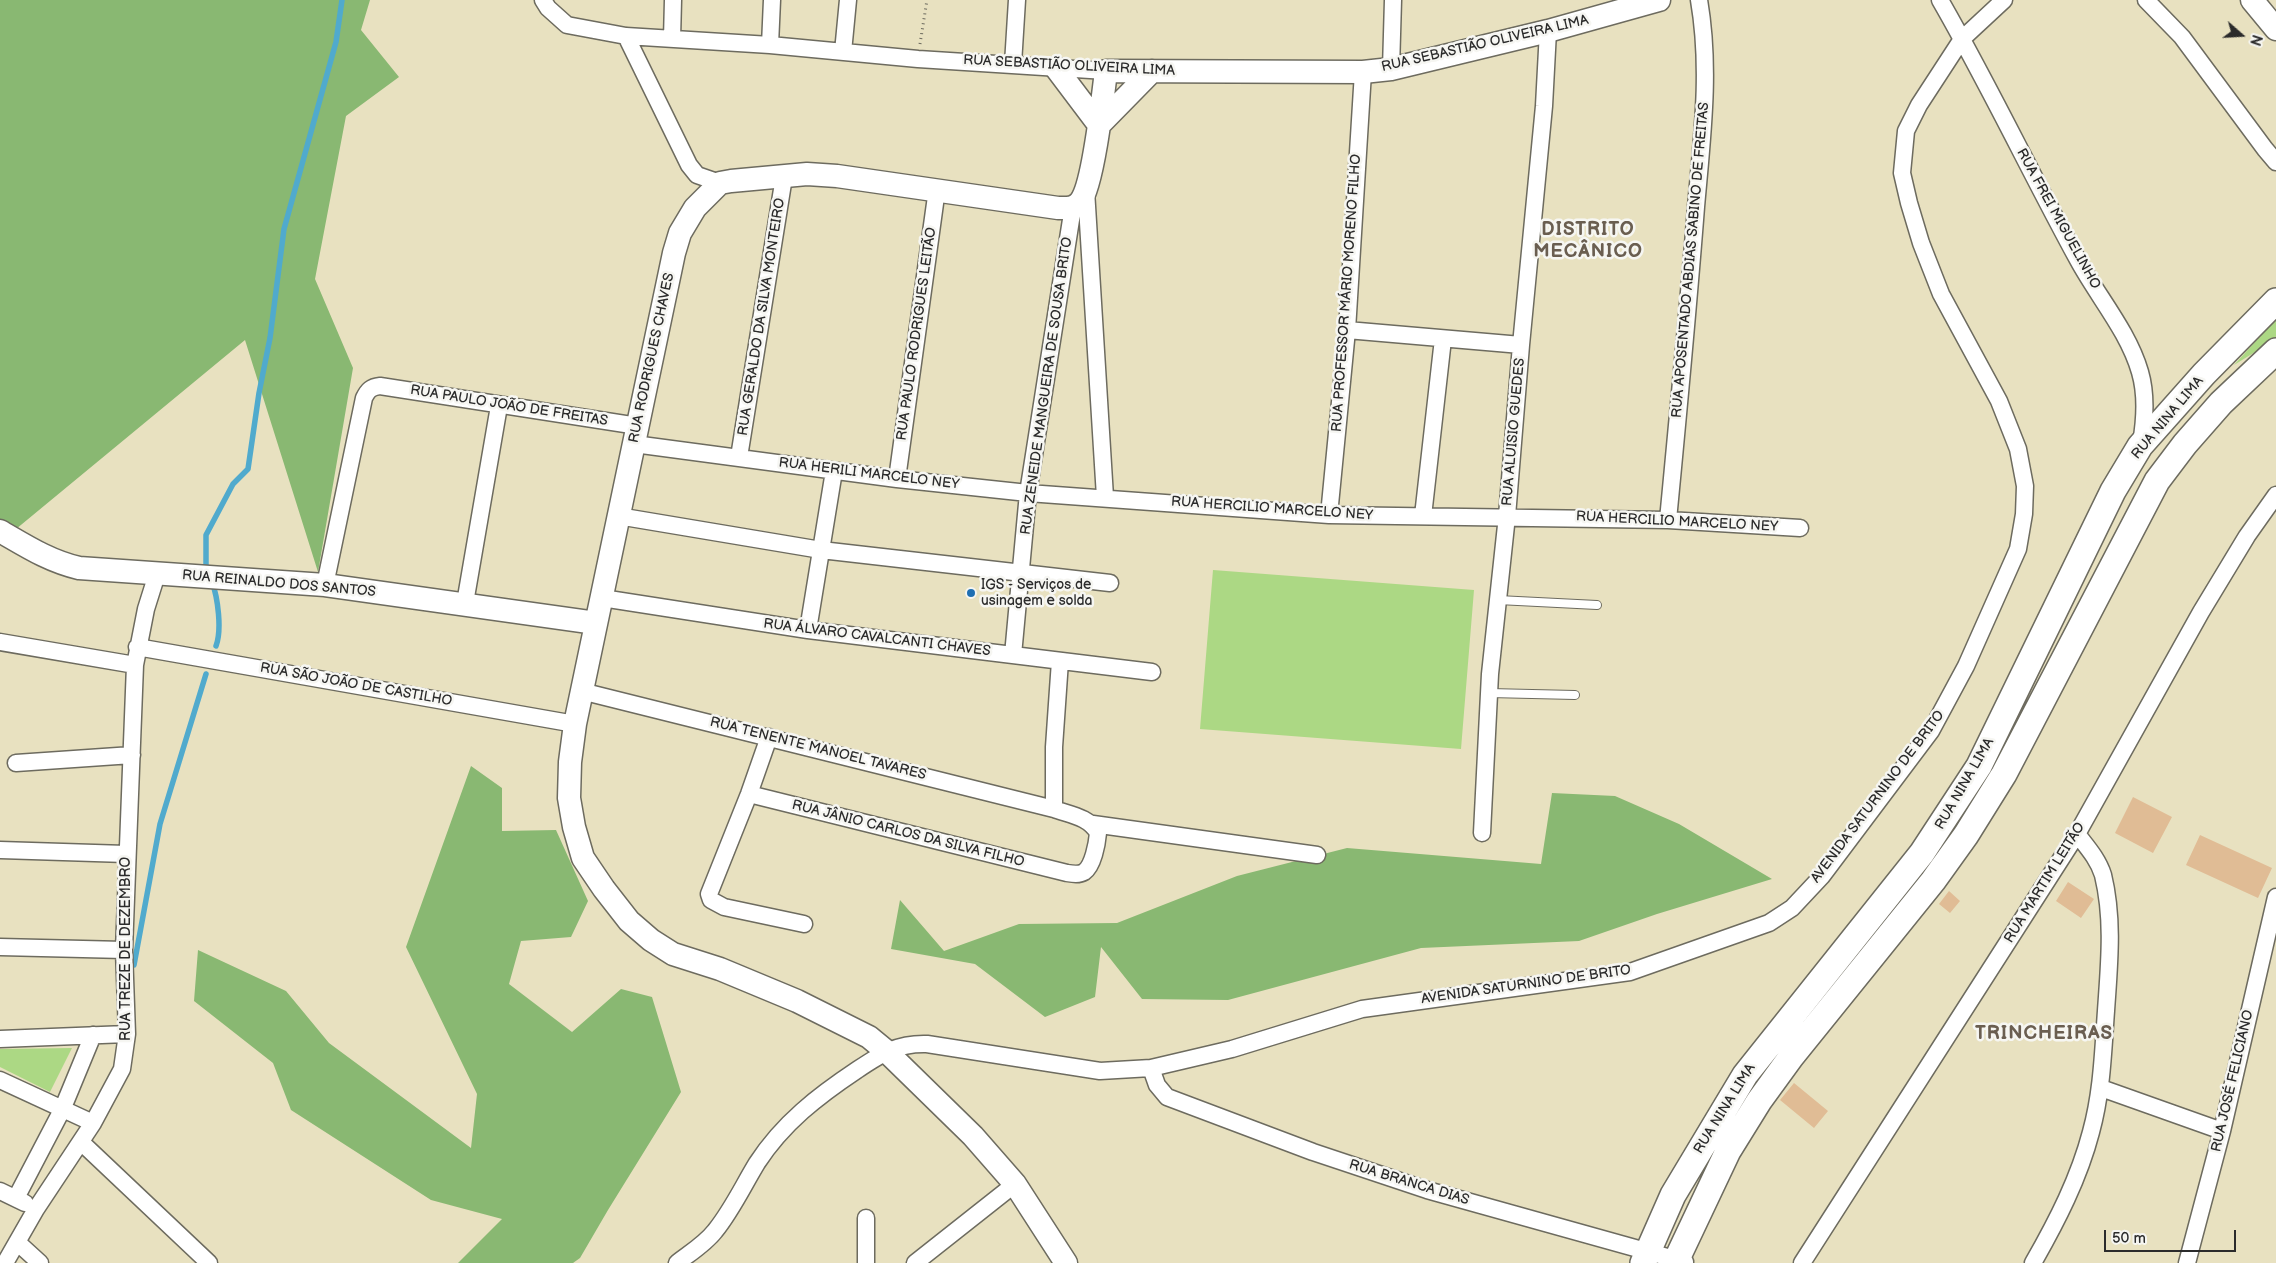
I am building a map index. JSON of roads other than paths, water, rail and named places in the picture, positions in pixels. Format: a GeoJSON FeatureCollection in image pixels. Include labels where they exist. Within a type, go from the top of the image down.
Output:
{"type":"FeatureCollection","features":[{"type":"Feature","properties":{"kind":"main road","name":"RUA NINA LIMA"},"geometry":{"type":"LineString","coordinates":[[1646,1257],[1674,1195],[1745,1075],[1922,853],[1979,766],[2113,491],[2140,446],[2204,374],[2276,301]]}},
{"type":"Feature","properties":{"kind":"main road","name":"RUA NINA LIMA"},"geometry":{"type":"LineString","coordinates":[[1680,1262],[1728,1151],[1759,1101],[1791,1058],[1933,881],[1966,835],[2004,774],[2157,481],[2185,444],[2221,403],[2276,352]]}},
{"type":"Feature","properties":{"kind":"street","name":"RUA SEBASTIÃO OLIVEIRA LIMA"},"geometry":{"type":"LineString","coordinates":[[543,0],[548,8],[567,25],[626,36],[770,45],[918,59],[1106,71],[1363,72],[1391,69],[1548,31],[1659,0]]}},
{"type":"Feature","properties":{"kind":"street"},"geometry":{"type":"LineString","coordinates":[[672,39],[673,0]]}},
{"type":"Feature","properties":{"kind":"street"},"geometry":{"type":"LineString","coordinates":[[770,45],[772,0]]}},
{"type":"Feature","properties":{"kind":"street"},"geometry":{"type":"LineString","coordinates":[[843,52],[848,0]]}},
{"type":"Feature","properties":{"kind":"street"},"geometry":{"type":"LineString","coordinates":[[1013,64],[1016,0]]}},
{"type":"Feature","properties":{"kind":"street"},"geometry":{"type":"LineString","coordinates":[[1391,69],[1393,0]]}},
{"type":"Feature","properties":{"kind":"street","name":"RUA APOSENTADO ABDIAS SABINO DE FREITAS"},"geometry":{"type":"LineString","coordinates":[[1668,520],[1689,305],[1705,97],[1704,30],[1699,0]]}},
{"type":"Feature","properties":{"kind":"street","name":"RUA FREI MIGUELINHO"},"geometry":{"type":"LineString","coordinates":[[1940,0],[2079,262],[2129,345],[2140,372],[2144,392],[2145,418],[2140,446]]}},
{"type":"Feature","properties":{"kind":"street","name":"AVENIDA SATURNINO DE BRITO"},"geometry":{"type":"LineString","coordinates":[[677,1263],[705,1243],[716,1231],[737,1200],[758,1162],[798,1114],[826,1090],[886,1051],[911,1044],[927,1044],[1100,1071],[1151,1068],[1232,1049],[1362,1009],[1630,972],[1769,923],[1792,908],[1822,876],[1926,738],[1945,708],[2002,589],[2020,540],[2024,514],[2025,486],[2018,449],[1999,401],[1940,294],[1921,243],[1902,172],[1906,131],[1927,91],[1962,39],[2004,0]]}},
{"type":"Feature","properties":{"kind":"street"},"geometry":{"type":"LineString","coordinates":[[2146,0],[2182,37],[2276,162]]}},
{"type":"Feature","properties":{"kind":"street"},"geometry":{"type":"LineString","coordinates":[[2252,0],[2276,29]]}},
{"type":"Feature","properties":{"kind":"street","name":"RUA ALUISIO GUEDES"},"geometry":{"type":"LineString","coordinates":[[1482,833],[1489,693],[1544,106],[1548,31]]}},
{"type":"Feature","properties":{"kind":"street"},"geometry":{"type":"LineString","coordinates":[[626,36],[688,165],[696,175],[720,183],[807,174],[837,176],[1058,208],[1080,199]]}},
{"type":"Feature","properties":{"kind":"street"},"geometry":{"type":"LineString","coordinates":[[1056,68],[1099,125]]}},
{"type":"Feature","properties":{"kind":"street"},"geometry":{"type":"LineString","coordinates":[[1105,497],[1080,199],[1099,125],[1106,71]]}},
{"type":"Feature","properties":{"kind":"street"},"geometry":{"type":"LineString","coordinates":[[1099,125],[1152,71]]}},
{"type":"Feature","properties":{"kind":"street","name":"RUA PROFESSOR MÁRIO MORENO FILHO"},"geometry":{"type":"LineString","coordinates":[[1328,515],[1347,330],[1363,72]]}},
{"type":"Feature","properties":{"kind":"street","name":"RUA GERALDO DA SILVA MONTEIRO"},"geometry":{"type":"LineString","coordinates":[[739,457],[784,177]]}},
{"type":"Feature","properties":{"kind":"street","name":"RUA RODRIGUES CHAVES"},"geometry":{"type":"LineString","coordinates":[[720,183],[695,208],[680,233],[674,252],[575,724],[570,762],[569,798],[574,827],[584,858],[604,889],[628,921],[651,940],[673,954],[720,969],[796,1001],[862,1034],[886,1051],[973,1136],[1015,1184],[1066,1263]]}},
{"type":"Feature","properties":{"kind":"street","name":"RUA PAULO RODRIGUES LEITÃO"},"geometry":{"type":"LineString","coordinates":[[897,479],[937,189]]}},
{"type":"Feature","properties":{"kind":"street","name":"RUA ZENEIDE MANGUEIRA DE SOUSA BRITO"},"geometry":{"type":"LineString","coordinates":[[1013,655],[1028,493],[1080,199]]}},
{"type":"Feature","properties":{"kind":"street"},"geometry":{"type":"LineString","coordinates":[[1347,330],[1521,345]]}},
{"type":"Feature","properties":{"kind":"street"},"geometry":{"type":"LineString","coordinates":[[1422,516],[1443,339]]}},
{"type":"Feature","properties":{"kind":"street","name":"RUA PAULO JOÃO DE FREITAS"},"geometry":{"type":"LineString","coordinates":[[325,585],[364,398],[368,390],[380,386],[500,406],[636,435]]}},
{"type":"Feature","properties":{"kind":"street"},"geometry":{"type":"LineString","coordinates":[[465,603],[500,406]]}},
{"type":"Feature","properties":{"kind":"street","name":"RUA HERILI MARCELO NEY"},"geometry":{"type":"LineString","coordinates":[[636,435],[739,457],[834,471],[1028,493],[1105,497]]}},
{"type":"Feature","properties":{"kind":"street"},"geometry":{"type":"LineString","coordinates":[[808,630],[834,471]]}},
{"type":"Feature","properties":{"kind":"street","name":"RUA MARTIM LEITÃO"},"geometry":{"type":"LineString","coordinates":[[1802,1263],[2076,834],[2201,612],[2247,536],[2276,496]]}},
{"type":"Feature","properties":{"kind":"street","name":"RUA HERCILIO MARCELO NEY"},"geometry":{"type":"LineString","coordinates":[[1105,497],[1328,515],[1507,516],[1668,520],[1800,528]]}},
{"type":"Feature","properties":{"kind":"street"},"geometry":{"type":"LineString","coordinates":[[618,516],[821,550],[1110,583]]}},
{"type":"Feature","properties":{"kind":"street","name":"RUA REINALDO DOS SANTOS"},"geometry":{"type":"LineString","coordinates":[[4,538],[58,563],[79,568],[325,585],[465,603],[596,623]]}},
{"type":"Feature","properties":{"kind":"street","name":"RUA TREZE DE DEZEMBRO"},"geometry":{"type":"LineString","coordinates":[[5,1263],[36,1209],[93,1124],[122,1069],[127,1034],[124,950],[126,854],[135,665],[137,647],[157,574]]}},
{"type":"Feature","properties":{"kind":"street","name":"RUA ÁLVARO CAVALCANTI CHAVES"},"geometry":{"type":"LineString","coordinates":[[602,598],[808,630],[1152,672]]}},
{"type":"Feature","properties":{"kind":"street"},"geometry":{"type":"LineString","coordinates":[[0,642],[135,665]]}},
{"type":"Feature","properties":{"kind":"street","name":"RUA SÃO JOÃO DE CASTILHO"},"geometry":{"type":"LineString","coordinates":[[137,647],[575,724]]}},
{"type":"Feature","properties":{"kind":"street"},"geometry":{"type":"LineString","coordinates":[[1054,809],[1054,747],[1060,661]]}},
{"type":"Feature","properties":{"kind":"street","name":"RUA TENENTE MANOEL TAVARES"},"geometry":{"type":"LineString","coordinates":[[581,690],[1054,809],[1093,824]]}},
{"type":"Feature","properties":{"kind":"street"},"geometry":{"type":"LineString","coordinates":[[770,737],[709,894],[711,900],[724,907],[804,924]]}},
{"type":"Feature","properties":{"kind":"street"},"geometry":{"type":"LineString","coordinates":[[16,763],[132,755]]}},
{"type":"Feature","properties":{"kind":"street","name":"RUA JÂNIO CARLOS DA SILVA FILHO"},"geometry":{"type":"LineString","coordinates":[[749,794],[1067,873],[1078,874],[1085,872],[1088,867],[1098,833],[1093,824]]}},
{"type":"Feature","properties":{"kind":"street"},"geometry":{"type":"LineString","coordinates":[[1093,824],[1317,855]]}},
{"type":"Feature","properties":{"kind":"street"},"geometry":{"type":"LineString","coordinates":[[2033,1263],[2059,1216],[2078,1173],[2092,1131],[2101,1088],[2110,942],[2107,902],[2102,874],[2096,858],[2076,834]]}},
{"type":"Feature","properties":{"kind":"street"},"geometry":{"type":"LineString","coordinates":[[6,851],[126,854]]}},
{"type":"Feature","properties":{"kind":"street","name":"RUA JOSÉ FELICIANO"},"geometry":{"type":"LineString","coordinates":[[2187,1263],[2222,1132],[2276,897]]}},
{"type":"Feature","properties":{"kind":"street"},"geometry":{"type":"LineString","coordinates":[[0,947],[124,950]]}},
{"type":"Feature","properties":{"kind":"street"},"geometry":{"type":"LineString","coordinates":[[0,1039],[127,1034]]}},
{"type":"Feature","properties":{"kind":"street"},"geometry":{"type":"LineString","coordinates":[[16,1198],[62,1110],[93,1035]]}},
{"type":"Feature","properties":{"kind":"street","name":"RUA BRANCA DIAS"},"geometry":{"type":"LineString","coordinates":[[1151,1068],[1156,1085],[1166,1097],[1312,1152],[1427,1190],[1646,1257],[1680,1262]]}},
{"type":"Feature","properties":{"kind":"street"},"geometry":{"type":"LineString","coordinates":[[0,1080],[93,1124]]}},
{"type":"Feature","properties":{"kind":"street"},"geometry":{"type":"LineString","coordinates":[[2101,1088],[2222,1132]]}},
{"type":"Feature","properties":{"kind":"street"},"geometry":{"type":"LineString","coordinates":[[80,1142],[209,1263]]}},
{"type":"Feature","properties":{"kind":"street"},"geometry":{"type":"LineString","coordinates":[[915,1263],[1015,1184]]}},
{"type":"Feature","properties":{"kind":"street"},"geometry":{"type":"LineString","coordinates":[[0,1191],[36,1209]]}},
{"type":"Feature","properties":{"kind":"street"},"geometry":{"type":"LineString","coordinates":[[866,1218],[866,1263]]}},
{"type":"Feature","properties":{"kind":"street"},"geometry":{"type":"LineString","coordinates":[[17,1242],[40,1263]]}},
{"type":"Feature","properties":{"kind":"lane"},"geometry":{"type":"LineString","coordinates":[[1498,600],[1597,605]]}},
{"type":"Feature","properties":{"kind":"lane"},"geometry":{"type":"LineString","coordinates":[[1489,693],[1575,695]]}},
{"type":"Feature","properties":{"kind":"waterway"},"geometry":{"type":"LineString","coordinates":[[208,571],[206,565],[206,535],[233,484],[248,469],[259,393],[270,338],[284,229],[336,42],[342,0]]}},
{"type":"Feature","properties":{"kind":"waterway"},"geometry":{"type":"LineString","coordinates":[[212,582],[218,614],[219,632],[216,646]]}},
{"type":"Feature","properties":{"kind":"waterway"},"geometry":{"type":"LineString","coordinates":[[134,965],[160,824],[206,674]]}},
{"type":"Feature","properties":{"kind":"place","name":"IGS - Serviços de usinagem e solda"},"geometry":{"type":"Point","coordinates":[971,593]}},
{"type":"Feature","properties":{"kind":"district","name":"DISTRITO MECÂNICO"},"geometry":{"type":"Point","coordinates":[1588,241]}},
{"type":"Feature","properties":{"kind":"district","name":"TRINCHEIRAS"},"geometry":{"type":"Point","coordinates":[2044,1034]}}]}
